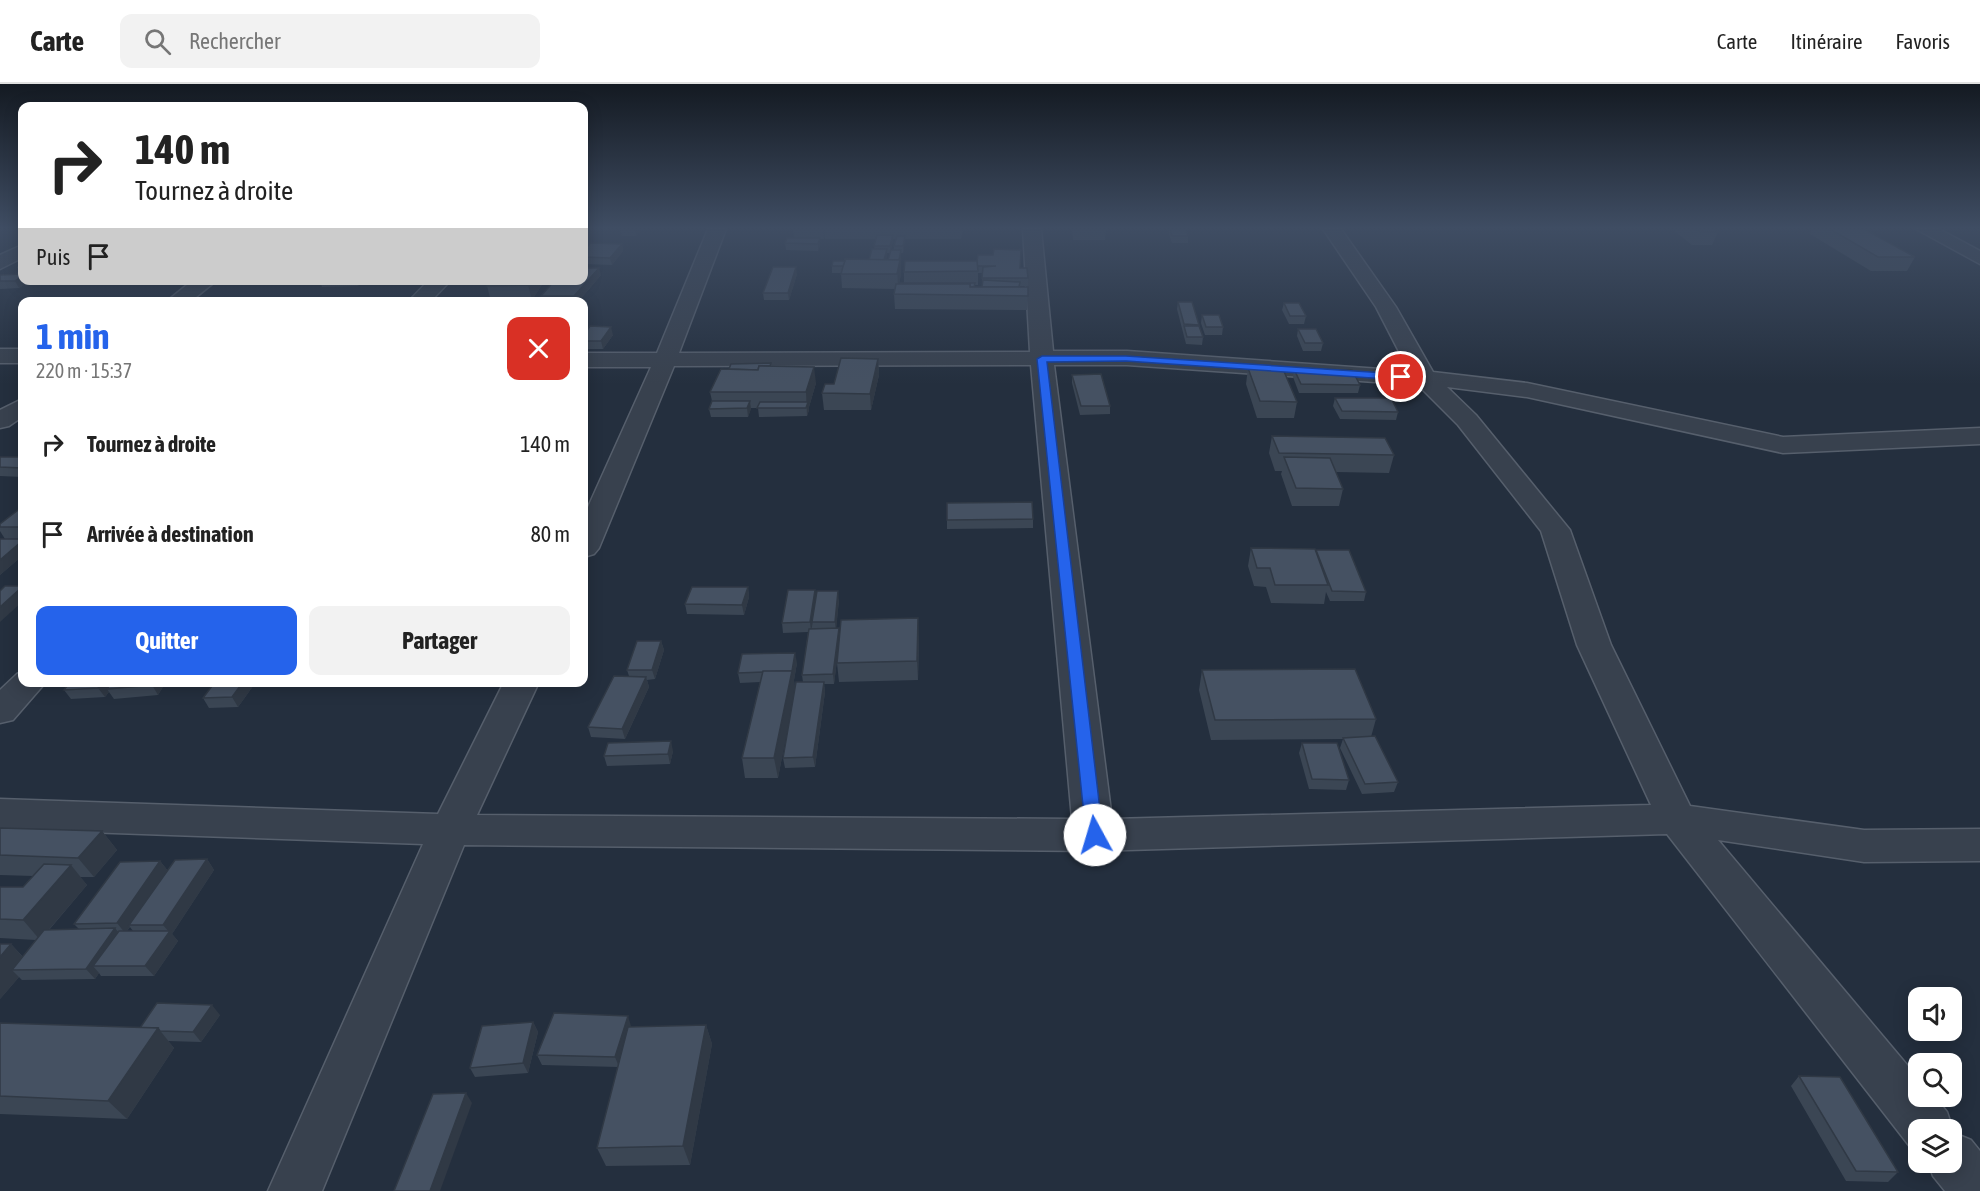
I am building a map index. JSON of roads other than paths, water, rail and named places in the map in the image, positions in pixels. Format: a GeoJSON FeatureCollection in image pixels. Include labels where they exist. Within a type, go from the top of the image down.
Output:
{"type":"FeatureCollection","features":[{"type":"Feature","properties":{"kind":"street"},"geometry":{"type":"LineString","coordinates":[[588,539],[696,281]]}},
{"type":"Feature","properties":{"kind":"street"},"geometry":{"type":"LineString","coordinates":[[1036,281],[1042,359],[1095,835]]}},
{"type":"Feature","properties":{"kind":"street"},"geometry":{"type":"LineString","coordinates":[[1368,281],[1386,307],[1424,378],[1467,420],[1555,530],[1594,645],[1677,819],[1920,1119]]}},
{"type":"Feature","properties":{"kind":"street"},"geometry":{"type":"LineString","coordinates":[[183,297],[200,285]]}},
{"type":"Feature","properties":{"kind":"street"},"geometry":{"type":"LineString","coordinates":[[423,297],[436,285]]}},
{"type":"Feature","properties":{"kind":"street"},"geometry":{"type":"LineString","coordinates":[[0,356],[18,356]]}},
{"type":"Feature","properties":{"kind":"street"},"geometry":{"type":"LineString","coordinates":[[588,360],[1126,358],[1424,378],[1527,390],[1783,444],[1980,436]]}},
{"type":"Feature","properties":{"kind":"street"},"geometry":{"type":"LineString","coordinates":[[0,421],[18,409]]}},
{"type":"Feature","properties":{"kind":"street"},"geometry":{"type":"LineString","coordinates":[[0,711],[24,687]]}},
{"type":"Feature","properties":{"kind":"street"},"geometry":{"type":"LineString","coordinates":[[295,1191],[450,830],[520,687]]}},
{"type":"Feature","properties":{"kind":"street"},"geometry":{"type":"LineString","coordinates":[[0,814],[450,830],[1095,835],[1677,819],[1864,846],[1980,844]]}},
{"type":"Feature","properties":{"kind":"street"},"geometry":{"type":"LineString","coordinates":[[1962,1171],[1978,1191]]}}]}
